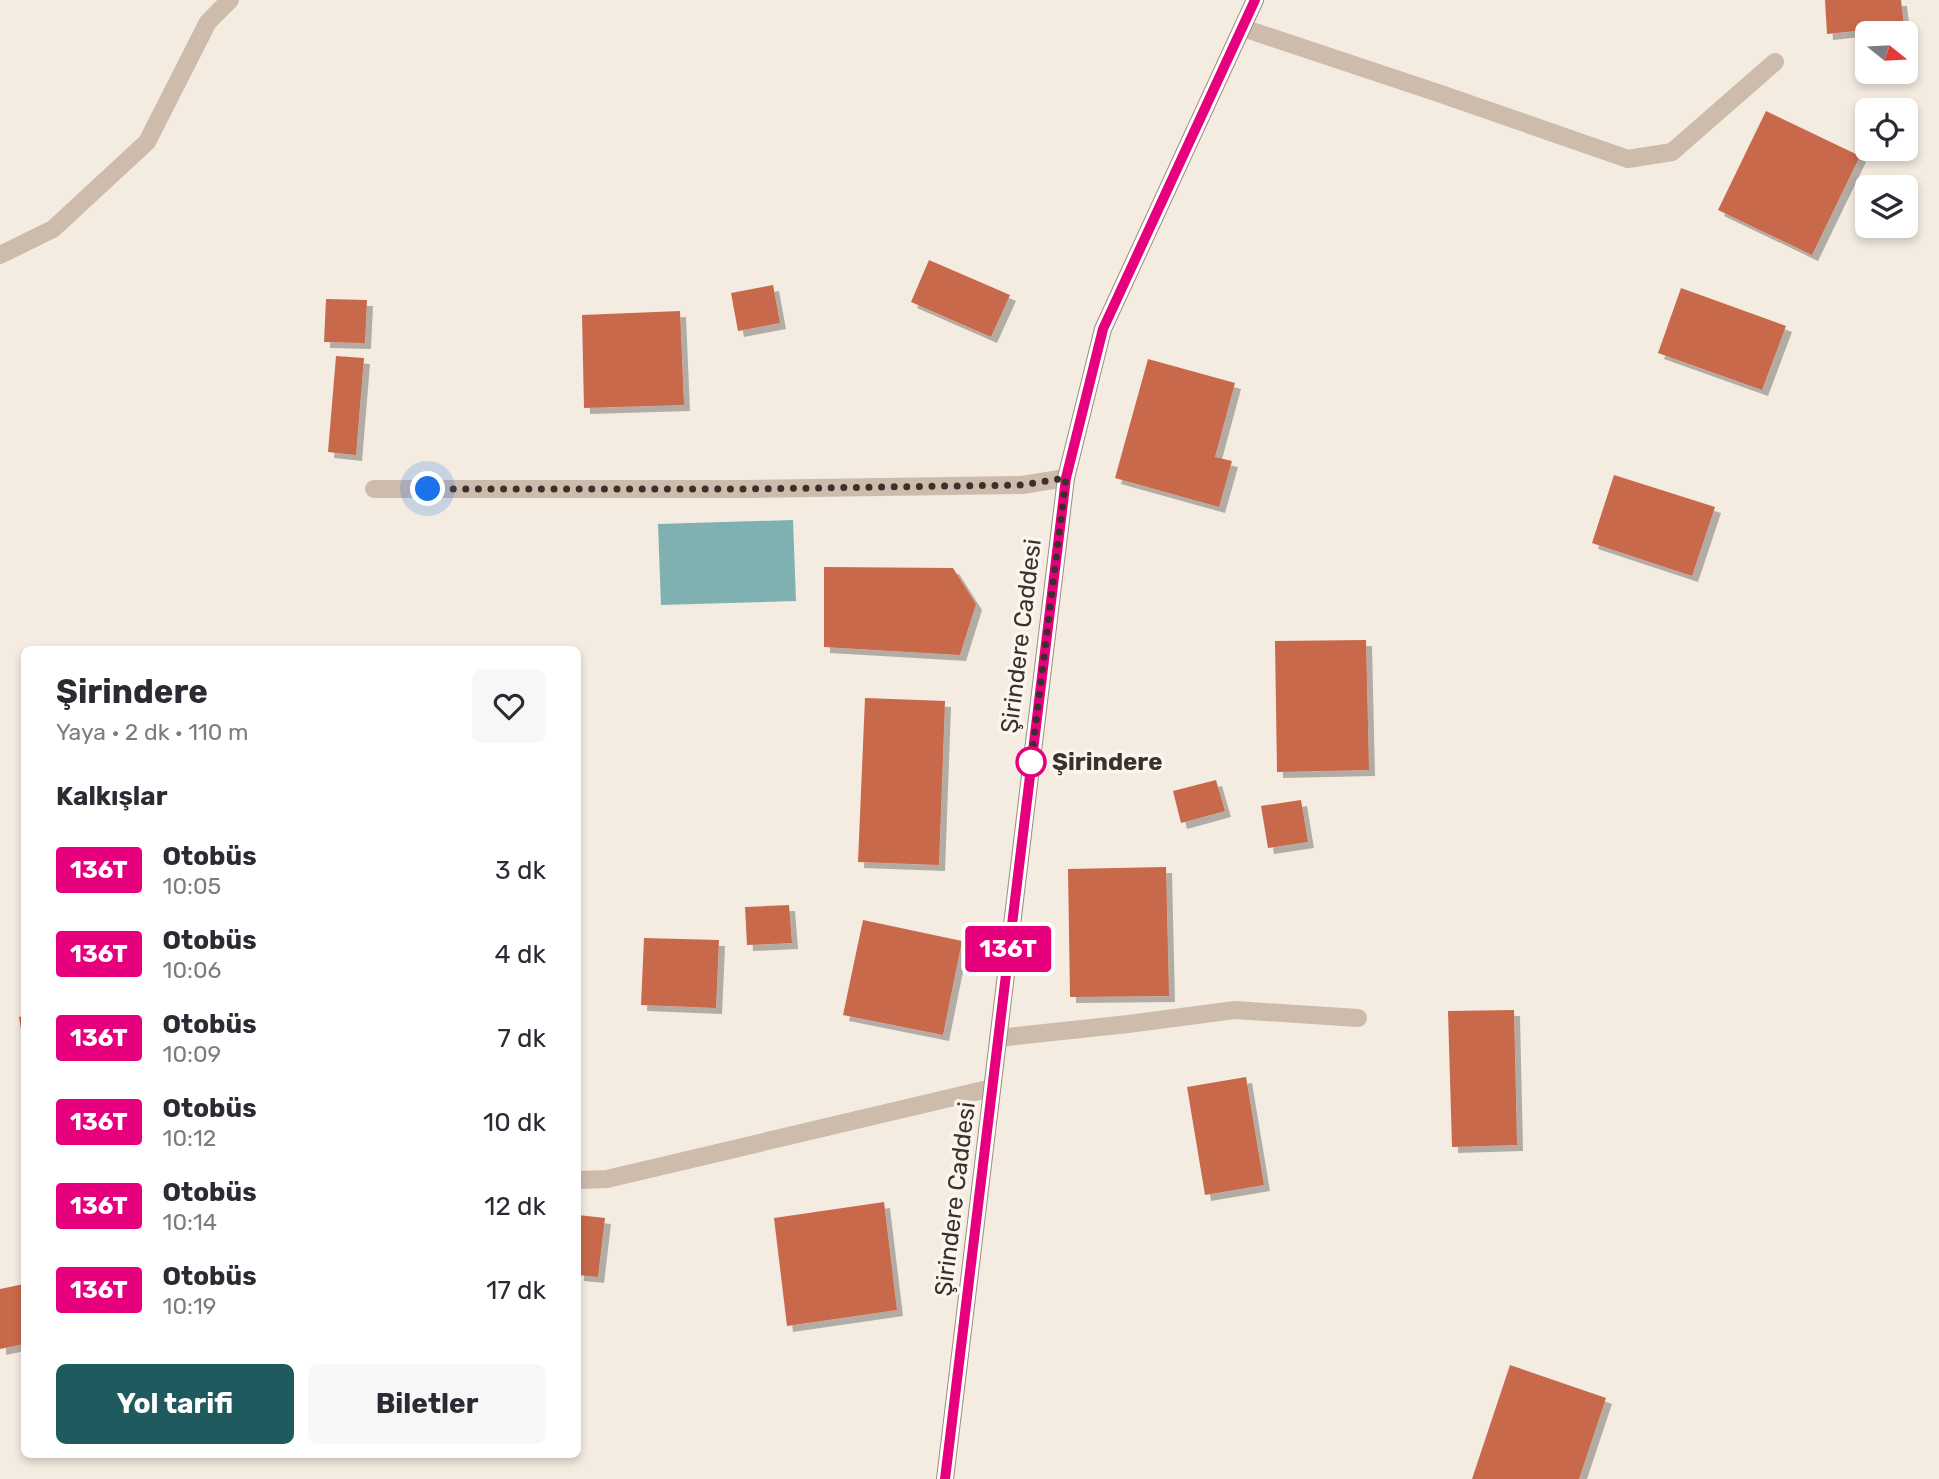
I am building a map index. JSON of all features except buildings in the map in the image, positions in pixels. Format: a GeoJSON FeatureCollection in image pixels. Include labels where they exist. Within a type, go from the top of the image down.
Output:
{"type":"FeatureCollection","features":[{"type":"Feature","properties":{"kind":"street"},"geometry":{"type":"LineString","coordinates":[[0,255],[53,229],[147,142],[208,22],[230,0]]}},
{"type":"Feature","properties":{"kind":"street","name":"Şirindere Caddesi"},"geometry":{"type":"LineString","coordinates":[[945,1479],[1066,478],[1103,329],[1255,0]]}},
{"type":"Feature","properties":{"kind":"street"},"geometry":{"type":"LineString","coordinates":[[1243,28],[1628,159],[1672,152],[1775,62]]}},
{"type":"Feature","properties":{"kind":"street"},"geometry":{"type":"LineString","coordinates":[[374,489],[1021,485],[1066,478]]}},
{"type":"Feature","properties":{"kind":"street"},"geometry":{"type":"LineString","coordinates":[[998,1038],[1235,1010],[1358,1018]]}},
{"type":"Feature","properties":{"kind":"street"},"geometry":{"type":"LineString","coordinates":[[581,1180],[621,1176],[992,1088]]}},
{"type":"Feature","properties":{"kind":"water"},"geometry":{"type":"Polygon","coordinates":[[[793,520],[796,601],[661,605],[658,524],[793,520]]]}},
{"type":"Feature","properties":{"kind":"bus line","name":"136T"},"geometry":{"type":"LineString","coordinates":[[945,1479],[1066,478],[1103,329],[1255,0]]}},
{"type":"Feature","properties":{"kind":"place","name":"Şirindere"},"geometry":{"type":"Point","coordinates":[1031,762]}},
{"type":"Feature","properties":{"kind":"route"},"geometry":{"type":"LineString","coordinates":[[428,489],[746,489],[1021,485],[1066,478],[1031,762]]}}]}
